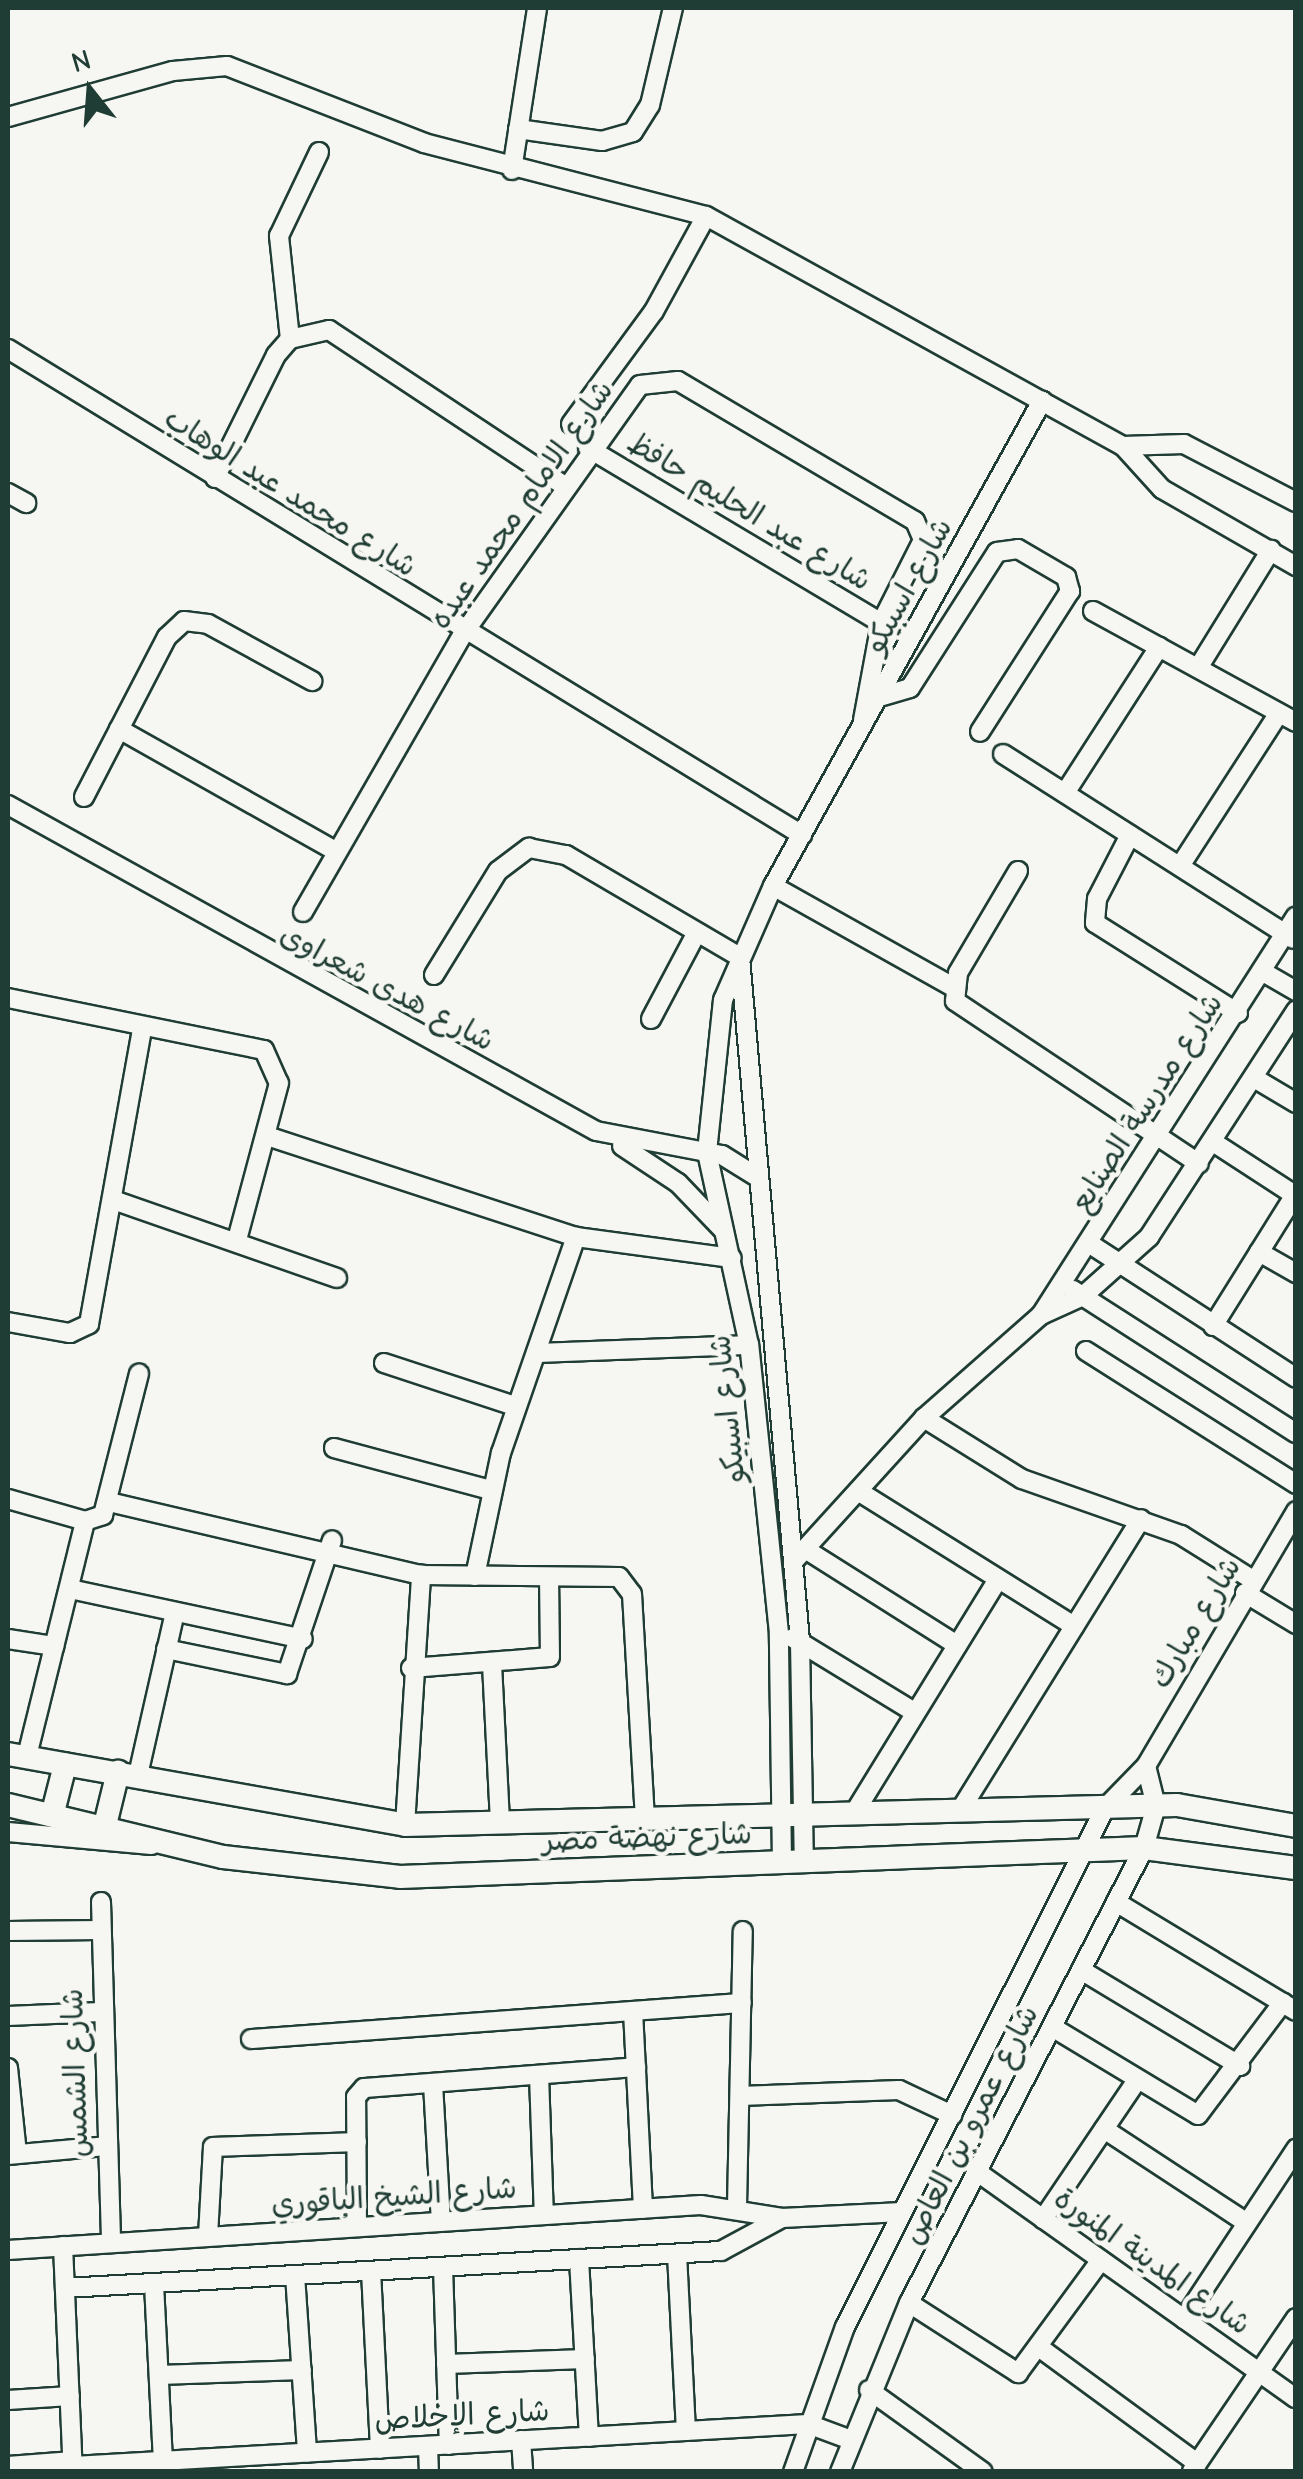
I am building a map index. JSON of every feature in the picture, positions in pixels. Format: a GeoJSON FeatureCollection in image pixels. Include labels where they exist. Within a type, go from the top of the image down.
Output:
{"type":"FeatureCollection","features":[{"type":"Feature","properties":{"kind":"street"},"geometry":{"type":"LineString","coordinates":[[512,170],[538,8]]}},
{"type":"Feature","properties":{"kind":"street"},"geometry":{"type":"LineString","coordinates":[[518,129],[602,141],[633,132],[650,104],[672,8]]}},
{"type":"Feature","properties":{"kind":"street"},"geometry":{"type":"LineString","coordinates":[[8,116],[173,71],[227,66],[512,170],[706,216],[1123,446],[1162,489],[1296,566]]}},
{"type":"Feature","properties":{"kind":"street"},"geometry":{"type":"LineString","coordinates":[[215,478],[290,339],[279,236],[319,152]]}},
{"type":"Feature","properties":{"kind":"street"},"geometry":{"type":"LineString","coordinates":[[571,424],[654,311],[706,216]]}},
{"type":"Feature","properties":{"kind":"street"},"geometry":{"type":"LineString","coordinates":[[290,339],[330,330],[348,339],[562,484]]}},
{"type":"Feature","properties":{"kind":"street","name":"شارع محمد عبد الوهاب"},"geometry":{"type":"LineString","coordinates":[[8,349],[463,634],[802,834]]}},
{"type":"Feature","properties":{"kind":"street","name":"شارع الامام محمد عبده"},"geometry":{"type":"LineString","coordinates":[[303,912],[463,634],[562,484],[640,385],[678,381],[906,515],[922,540],[881,623],[863,726]]}},
{"type":"Feature","properties":{"kind":"street","name":"شارع اسبيكو"},"geometry":{"type":"LineString","coordinates":[[793,1862],[779,1633],[749,1345],[707,1152],[723,1000],[773,886],[1042,401]]}},
{"type":"Feature","properties":{"kind":"street"},"geometry":{"type":"LineString","coordinates":[[1123,446],[1184,444],[1296,502]]}},
{"type":"Feature","properties":{"kind":"street","name":"شارع عبد الحليم حافظ"},"geometry":{"type":"LineString","coordinates":[[588,448],[881,623]]}},
{"type":"Feature","properties":{"kind":"street"},"geometry":{"type":"LineString","coordinates":[[8,492],[26,503]]}},
{"type":"Feature","properties":{"kind":"street"},"geometry":{"type":"LineString","coordinates":[[879,697],[910,688],[992,558],[1018,549],[1066,577],[1070,590],[980,732]]}},
{"type":"Feature","properties":{"kind":"street"},"geometry":{"type":"LineString","coordinates":[[1198,668],[1271,550]]}},
{"type":"Feature","properties":{"kind":"street"},"geometry":{"type":"LineString","coordinates":[[1092,611],[1287,717],[1180,866]]}},
{"type":"Feature","properties":{"kind":"street"},"geometry":{"type":"LineString","coordinates":[[84,796],[184,620],[208,624],[312,681]]}},
{"type":"Feature","properties":{"kind":"street"},"geometry":{"type":"LineString","coordinates":[[1065,793],[1159,647]]}},
{"type":"Feature","properties":{"kind":"street"},"geometry":{"type":"LineString","coordinates":[[119,729],[337,852]]}},
{"type":"Feature","properties":{"kind":"street"},"geometry":{"type":"LineString","coordinates":[[1002,754],[1292,931]]}},
{"type":"Feature","properties":{"kind":"street","name":"شارع هدى شعراوى"},"geometry":{"type":"LineString","coordinates":[[8,805],[596,1130],[707,1152],[755,1176]]}},
{"type":"Feature","properties":{"kind":"street"},"geometry":{"type":"LineString","coordinates":[[1130,835],[1095,923],[1238,1012]]}},
{"type":"Feature","properties":{"kind":"street"},"geometry":{"type":"LineString","coordinates":[[434,975],[498,871],[529,848],[566,855],[740,957]]}},
{"type":"Feature","properties":{"kind":"street"},"geometry":{"type":"LineString","coordinates":[[953,987],[1018,871]]}},
{"type":"Feature","properties":{"kind":"street"},"geometry":{"type":"LineString","coordinates":[[773,886],[953,987],[965,1012],[1199,1164]]}},
{"type":"Feature","properties":{"kind":"street","name":"شارع مدرسة الصنايع"},"geometry":{"type":"LineString","coordinates":[[799,1556],[924,1418],[1041,1315],[1292,931]]}},
{"type":"Feature","properties":{"kind":"street"},"geometry":{"type":"LineString","coordinates":[[651,1019],[697,932]]}},
{"type":"Feature","properties":{"kind":"street","name":"شارع اسبيكو"},"geometry":{"type":"LineString","coordinates":[[740,957],[755,1176],[799,1556],[800,1641],[792,1811]]}},
{"type":"Feature","properties":{"kind":"street"},"geometry":{"type":"LineString","coordinates":[[1262,972],[1296,992]]}},
{"type":"Feature","properties":{"kind":"street"},"geometry":{"type":"LineString","coordinates":[[8,998],[142,1029],[264,1050],[279,1083],[238,1236]]}},
{"type":"Feature","properties":{"kind":"street","name":"شارع مدرسة الصنايع"},"geometry":{"type":"LineString","coordinates":[[1041,1315],[1083,1296],[1118,1265],[1199,1164],[1296,1011]]}},
{"type":"Feature","properties":{"kind":"street"},"geometry":{"type":"LineString","coordinates":[[8,1322],[70,1333],[89,1324],[116,1201],[142,1029]]}},
{"type":"Feature","properties":{"kind":"street"},"geometry":{"type":"LineString","coordinates":[[1254,1078],[1296,1102]]}},
{"type":"Feature","properties":{"kind":"street"},"geometry":{"type":"LineString","coordinates":[[596,1130],[678,1183],[724,1232]]}},
{"type":"Feature","properties":{"kind":"street"},"geometry":{"type":"LineString","coordinates":[[267,1136],[576,1238],[732,1258]]}},
{"type":"Feature","properties":{"kind":"street"},"geometry":{"type":"LineString","coordinates":[[1212,1142],[1295,1196],[1213,1326]]}},
{"type":"Feature","properties":{"kind":"street"},"geometry":{"type":"LineString","coordinates":[[116,1201],[238,1236],[337,1278]]}},
{"type":"Feature","properties":{"kind":"street"},"geometry":{"type":"LineString","coordinates":[[475,1576],[491,1490],[516,1406],[540,1353],[576,1238]]}},
{"type":"Feature","properties":{"kind":"street"},"geometry":{"type":"LineString","coordinates":[[1090,1244],[1296,1378]]}},
{"type":"Feature","properties":{"kind":"street"},"geometry":{"type":"LineString","coordinates":[[1259,1252],[1296,1273]]}},
{"type":"Feature","properties":{"kind":"street"},"geometry":{"type":"LineString","coordinates":[[1064,1284],[1296,1432]]}},
{"type":"Feature","properties":{"kind":"street"},"geometry":{"type":"LineString","coordinates":[[540,1353],[749,1345]]}},
{"type":"Feature","properties":{"kind":"street"},"geometry":{"type":"LineString","coordinates":[[1086,1351],[1296,1484]]}},
{"type":"Feature","properties":{"kind":"street"},"geometry":{"type":"LineString","coordinates":[[384,1364],[516,1406]]}},
{"type":"Feature","properties":{"kind":"street"},"geometry":{"type":"LineString","coordinates":[[17,1755],[54,1646],[84,1520],[109,1502],[139,1374]]}},
{"type":"Feature","properties":{"kind":"street"},"geometry":{"type":"LineString","coordinates":[[924,1418],[1060,1497],[1141,1519],[1249,1587],[1296,1624]]}},
{"type":"Feature","properties":{"kind":"street"},"geometry":{"type":"LineString","coordinates":[[334,1448],[491,1490]]}},
{"type":"Feature","properties":{"kind":"street"},"geometry":{"type":"LineString","coordinates":[[858,1491],[1074,1626]]}},
{"type":"Feature","properties":{"kind":"street"},"geometry":{"type":"LineString","coordinates":[[8,1499],[84,1520]]}},
{"type":"Feature","properties":{"kind":"street"},"geometry":{"type":"LineString","coordinates":[[109,1502],[330,1549],[422,1575],[613,1576],[632,1594],[645,1817]]}},
{"type":"Feature","properties":{"kind":"street","name":"شارع مبارك"},"geometry":{"type":"LineString","coordinates":[[1105,1808],[1146,1766],[1296,1511]]}},
{"type":"Feature","properties":{"kind":"street"},"geometry":{"type":"LineString","coordinates":[[961,1809],[1141,1519]]}},
{"type":"Feature","properties":{"kind":"street"},"geometry":{"type":"LineString","coordinates":[[166,1650],[281,1674],[295,1667],[330,1549]]}},
{"type":"Feature","properties":{"kind":"street"},"geometry":{"type":"LineString","coordinates":[[799,1556],[957,1645]]}},
{"type":"Feature","properties":{"kind":"street"},"geometry":{"type":"LineString","coordinates":[[405,1824],[410,1668],[422,1575]]}},
{"type":"Feature","properties":{"kind":"street"},"geometry":{"type":"LineString","coordinates":[[410,1668],[550,1657],[549,1578]]}},
{"type":"Feature","properties":{"kind":"street"},"geometry":{"type":"LineString","coordinates":[[856,1810],[998,1579]]}},
{"type":"Feature","properties":{"kind":"street"},"geometry":{"type":"LineString","coordinates":[[70,1589],[304,1639]]}},
{"type":"Feature","properties":{"kind":"street"},"geometry":{"type":"LineString","coordinates":[[105,1826],[128,1773],[174,1612]]}},
{"type":"Feature","properties":{"kind":"street"},"geometry":{"type":"LineString","coordinates":[[779,1633],[800,1641],[914,1712]]}},
{"type":"Feature","properties":{"kind":"street"},"geometry":{"type":"LineString","coordinates":[[8,1639],[54,1646]]}},
{"type":"Feature","properties":{"kind":"street"},"geometry":{"type":"LineString","coordinates":[[492,1664],[500,1823]]}},
{"type":"Feature","properties":{"kind":"street","name":"شارع نهضة مصر"},"geometry":{"type":"LineString","coordinates":[[17,1755],[128,1773],[334,1819],[405,1824],[792,1811],[1156,1806],[1231,1809],[1296,1826]]}},
{"type":"Feature","properties":{"kind":"street"},"geometry":{"type":"LineString","coordinates":[[52,1812],[65,1765]]}},
{"type":"Feature","properties":{"kind":"street"},"geometry":{"type":"LineString","coordinates":[[1146,1766],[1156,1806]]}},
{"type":"Feature","properties":{"kind":"street","name":"شارع نهضة مصر"},"geometry":{"type":"LineString","coordinates":[[8,1805],[284,1868],[400,1877],[1144,1848],[1296,1868]]}},
{"type":"Feature","properties":{"kind":"street","name":"شارع عمرو بن العاص"},"geometry":{"type":"LineString","coordinates":[[840,2472],[869,2390],[909,2304],[1144,1848],[1156,1806]]}},
{"type":"Feature","properties":{"kind":"street","name":"شارع عمرو بن العاص"},"geometry":{"type":"LineString","coordinates":[[793,2472],[808,2424],[902,2212],[1105,1808]]}},
{"type":"Feature","properties":{"kind":"street"},"geometry":{"type":"LineString","coordinates":[[8,1832],[176,1844]]}},
{"type":"Feature","properties":{"kind":"street","name":"شارع الشمس"},"geometry":{"type":"LineString","coordinates":[[102,1902],[100,2012],[111,2242]]}},
{"type":"Feature","properties":{"kind":"street"},"geometry":{"type":"LineString","coordinates":[[1052,2026],[1198,2115],[1289,2006],[1116,1902]]}},
{"type":"Feature","properties":{"kind":"street"},"geometry":{"type":"LineString","coordinates":[[8,1931],[100,1930]]}},
{"type":"Feature","properties":{"kind":"street"},"geometry":{"type":"LineString","coordinates":[[737,2206],[743,1931]]}},
{"type":"Feature","properties":{"kind":"street"},"geometry":{"type":"LineString","coordinates":[[1081,1970],[1240,2066]]}},
{"type":"Feature","properties":{"kind":"street"},"geometry":{"type":"LineString","coordinates":[[251,2039],[742,2003]]}},
{"type":"Feature","properties":{"kind":"street"},"geometry":{"type":"LineString","coordinates":[[633,2011],[643,2209]]}},
{"type":"Feature","properties":{"kind":"street"},"geometry":{"type":"LineString","coordinates":[[8,2016],[100,2012]]}},
{"type":"Feature","properties":{"kind":"street"},"geometry":{"type":"LineString","coordinates":[[357,2227],[360,2090],[636,2067]]}},
{"type":"Feature","properties":{"kind":"street"},"geometry":{"type":"LineString","coordinates":[[8,2068],[12,2154],[106,2146]]}},
{"type":"Feature","properties":{"kind":"street"},"geometry":{"type":"LineString","coordinates":[[539,2075],[544,2215]]}},
{"type":"Feature","properties":{"kind":"street"},"geometry":{"type":"LineString","coordinates":[[1044,2219],[1137,2080]]}},
{"type":"Feature","properties":{"kind":"street"},"geometry":{"type":"LineString","coordinates":[[433,2084],[441,2222]]}},
{"type":"Feature","properties":{"kind":"street"},"geometry":{"type":"LineString","coordinates":[[740,2096],[899,2090],[952,2115]]}},
{"type":"Feature","properties":{"kind":"street"},"geometry":{"type":"LineString","coordinates":[[1104,2128],[1247,2223]]}},
{"type":"Feature","properties":{"kind":"street"},"geometry":{"type":"LineString","coordinates":[[208,2236],[213,2147],[357,2142]]}},
{"type":"Feature","properties":{"kind":"street"},"geometry":{"type":"LineString","coordinates":[[1184,2319],[1296,2149]]}},
{"type":"Feature","properties":{"kind":"street","name":"شارع المدينة المنورة"},"geometry":{"type":"LineString","coordinates":[[976,2172],[1296,2398]]}},
{"type":"Feature","properties":{"kind":"street","name":"شارع الشيخ الباقوري"},"geometry":{"type":"LineString","coordinates":[[8,2250],[643,2209],[737,2206],[782,2218],[902,2212]]}},
{"type":"Feature","properties":{"kind":"street","name":"شارع الشيخ الباقوري"},"geometry":{"type":"LineString","coordinates":[[65,2288],[677,2254],[744,2244],[782,2218]]}},
{"type":"Feature","properties":{"kind":"street"},"geometry":{"type":"LineString","coordinates":[[64,2246],[73,2466]]}},
{"type":"Feature","properties":{"kind":"street"},"geometry":{"type":"LineString","coordinates":[[677,2254],[686,2431]]}},
{"type":"Feature","properties":{"kind":"street"},"geometry":{"type":"LineString","coordinates":[[580,2259],[588,2437]]}},
{"type":"Feature","properties":{"kind":"street"},"geometry":{"type":"LineString","coordinates":[[909,2304],[1006,2372],[1023,2370],[1101,2260]]}},
{"type":"Feature","properties":{"kind":"street"},"geometry":{"type":"LineString","coordinates":[[443,2267],[449,2445]]}},
{"type":"Feature","properties":{"kind":"street"},"geometry":{"type":"LineString","coordinates":[[371,2271],[380,2449]]}},
{"type":"Feature","properties":{"kind":"street"},"geometry":{"type":"LineString","coordinates":[[295,2275],[308,2452]]}},
{"type":"Feature","properties":{"kind":"street"},"geometry":{"type":"LineString","coordinates":[[154,2284],[163,2461]]}},
{"type":"Feature","properties":{"kind":"street"},"geometry":{"type":"LineString","coordinates":[[1040,2348],[1194,2467],[1296,2318]]}},
{"type":"Feature","properties":{"kind":"street"},"geometry":{"type":"LineString","coordinates":[[446,2364],[584,2359]]}},
{"type":"Feature","properties":{"kind":"street"},"geometry":{"type":"LineString","coordinates":[[159,2374],[302,2370]]}},
{"type":"Feature","properties":{"kind":"street"},"geometry":{"type":"LineString","coordinates":[[869,2390],[978,2470]]}},
{"type":"Feature","properties":{"kind":"street"},"geometry":{"type":"LineString","coordinates":[[8,2400],[70,2396]]}},
{"type":"Feature","properties":{"kind":"street","name":"شارع الإخلاص"},"geometry":{"type":"LineString","coordinates":[[8,2466],[163,2461],[187,2466],[308,2452],[808,2424],[851,2440]]}},
{"type":"Feature","properties":{"kind":"street"},"geometry":{"type":"LineString","coordinates":[[522,2440],[523,2472]]}},
{"type":"Feature","properties":{"kind":"street"},"geometry":{"type":"LineString","coordinates":[[428,2446],[430,2472]]}}]}
